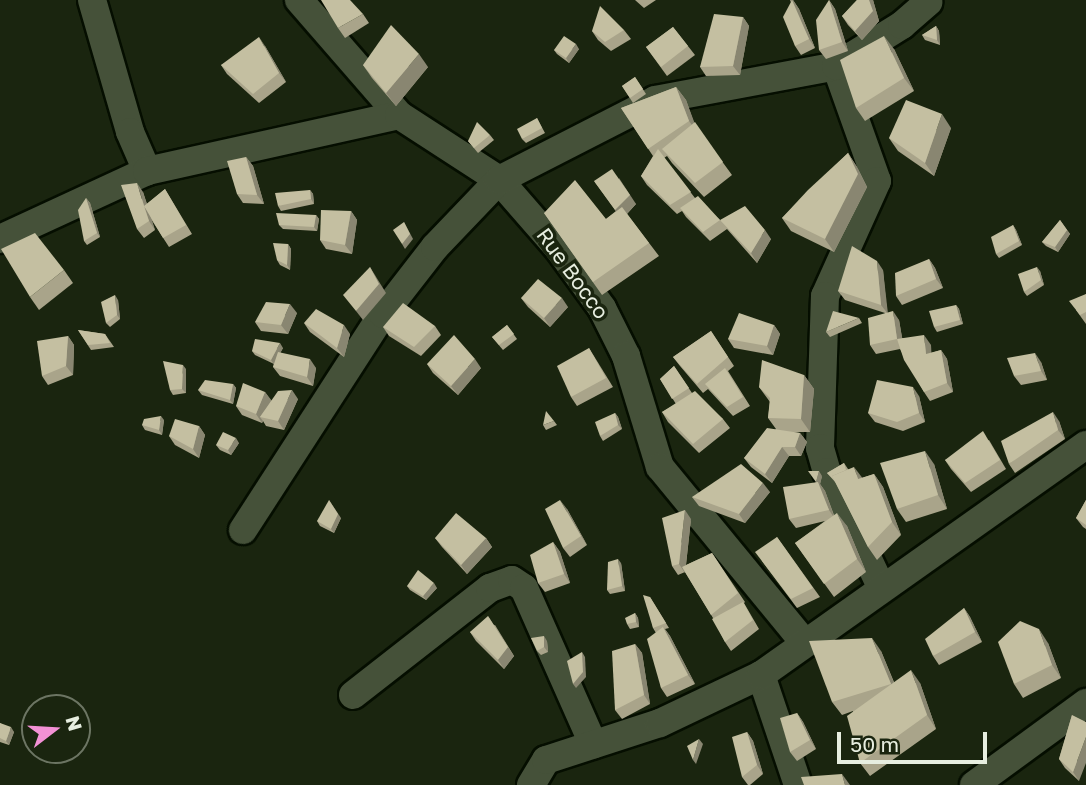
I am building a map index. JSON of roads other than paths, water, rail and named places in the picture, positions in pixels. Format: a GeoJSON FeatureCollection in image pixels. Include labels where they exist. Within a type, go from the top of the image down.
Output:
{"type":"FeatureCollection","features":[{"type":"Feature","properties":{"kind":"street"},"geometry":{"type":"LineString","coordinates":[[92,0],[130,132],[147,171]]}},
{"type":"Feature","properties":{"kind":"street","name":"Rue Bocco"},"geometry":{"type":"LineString","coordinates":[[299,0],[399,115],[499,180],[559,249],[602,308],[626,356],[660,467],[803,641]]}},
{"type":"Feature","properties":{"kind":"street"},"geometry":{"type":"LineString","coordinates":[[243,530],[383,314],[435,247],[499,180],[655,100],[836,66],[902,25],[930,1]]}},
{"type":"Feature","properties":{"kind":"street"},"geometry":{"type":"LineString","coordinates":[[836,66],[877,181],[825,296],[820,448],[881,587]]}},
{"type":"Feature","properties":{"kind":"street"},"geometry":{"type":"LineString","coordinates":[[0,239],[147,171],[399,115]]}},
{"type":"Feature","properties":{"kind":"street"},"geometry":{"type":"LineString","coordinates":[[531,785],[547,760],[660,723],[761,675],[803,641],[1086,445]]}},
{"type":"Feature","properties":{"kind":"street"},"geometry":{"type":"LineString","coordinates":[[353,695],[490,588],[512,580],[524,588],[593,744]]}},
{"type":"Feature","properties":{"kind":"street"},"geometry":{"type":"LineString","coordinates":[[761,675],[798,785]]}},
{"type":"Feature","properties":{"kind":"street"},"geometry":{"type":"LineString","coordinates":[[974,785],[1086,702]]}}]}
